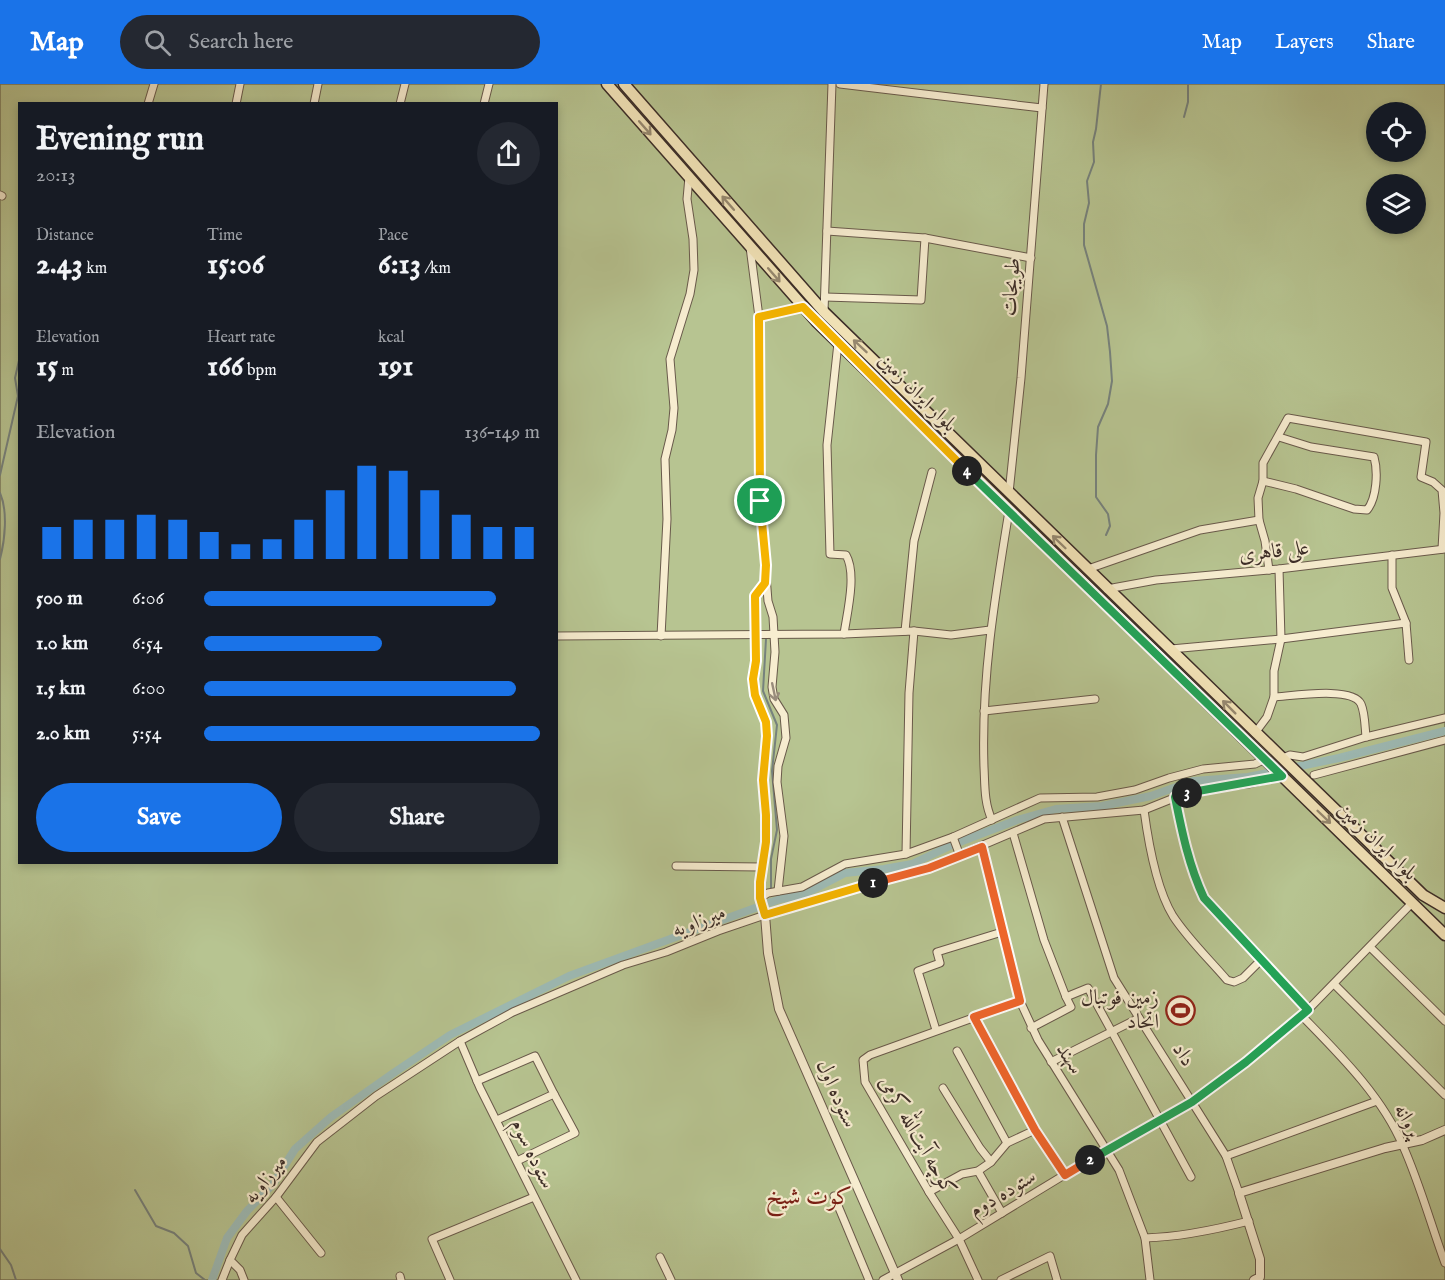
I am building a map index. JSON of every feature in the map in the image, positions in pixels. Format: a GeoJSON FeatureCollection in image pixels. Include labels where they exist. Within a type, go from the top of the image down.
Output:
{"type":"FeatureCollection","features":[{"type":"Feature","properties":{"kind":"main road","name":"بلوار ایران زمین"},"geometry":{"type":"LineString","coordinates":[[607,84],[803,307],[838,343],[1445,935]]}},
{"type":"Feature","properties":{"kind":"main road","name":"بلوار ایران زمین"},"geometry":{"type":"LineString","coordinates":[[624,84],[824,312],[1423,895],[1445,908]]}},
{"type":"Feature","properties":{"kind":"street"},"geometry":{"type":"LineString","coordinates":[[149,102],[154,84]]}},
{"type":"Feature","properties":{"kind":"street"},"geometry":{"type":"LineString","coordinates":[[236,102],[240,84]]}},
{"type":"Feature","properties":{"kind":"street"},"geometry":{"type":"LineString","coordinates":[[314,102],[318,84]]}},
{"type":"Feature","properties":{"kind":"street"},"geometry":{"type":"LineString","coordinates":[[400,102],[405,84]]}},
{"type":"Feature","properties":{"kind":"street"},"geometry":{"type":"LineString","coordinates":[[484,102],[489,84]]}},
{"type":"Feature","properties":{"kind":"street"},"geometry":{"type":"LineString","coordinates":[[824,312],[832,84]]}},
{"type":"Feature","properties":{"kind":"street"},"geometry":{"type":"LineString","coordinates":[[840,84],[1042,108]]}},
{"type":"Feature","properties":{"kind":"street","name":"طویجات"},"geometry":{"type":"LineString","coordinates":[[1009,493],[1021,378],[1044,84]]}},
{"type":"Feature","properties":{"kind":"street"},"geometry":{"type":"LineString","coordinates":[[661,636],[667,519],[665,459],[672,430],[674,408],[670,359],[690,294],[694,270],[693,239],[687,199],[688,177]]}},
{"type":"Feature","properties":{"kind":"street"},"geometry":{"type":"LineString","coordinates":[[827,231],[925,238],[1030,258]]}},
{"type":"Feature","properties":{"kind":"street"},"geometry":{"type":"LineString","coordinates":[[825,297],[921,300],[925,238]]}},
{"type":"Feature","properties":{"kind":"street"},"geometry":{"type":"LineString","coordinates":[[750,247],[759,317],[760,501],[766,565],[765,583],[774,617],[775,652],[772,687],[774,699],[784,715],[786,738],[778,766],[777,782],[784,837],[774,892]]}},
{"type":"Feature","properties":{"kind":"street"},"geometry":{"type":"LineString","coordinates":[[759,317],[803,307]]}},
{"type":"Feature","properties":{"kind":"street"},"geometry":{"type":"LineString","coordinates":[[838,343],[827,454],[830,554],[846,555],[850,561],[850,594],[844,634]]}},
{"type":"Feature","properties":{"kind":"street"},"geometry":{"type":"LineString","coordinates":[[1269,570],[1265,540],[1258,520],[1258,498],[1263,481],[1263,463],[1288,418],[1426,442],[1422,477],[1433,482],[1442,490],[1444,549]]}},
{"type":"Feature","properties":{"kind":"street"},"geometry":{"type":"LineString","coordinates":[[1263,481],[1296,489],[1354,509],[1367,510],[1372,504],[1376,464],[1374,457],[1311,447],[1279,437]]}},
{"type":"Feature","properties":{"kind":"street"},"geometry":{"type":"LineString","coordinates":[[905,631],[914,541],[932,472]]}},
{"type":"Feature","properties":{"kind":"street"},"geometry":{"type":"LineString","coordinates":[[992,820],[986,808],[984,711],[990,630],[1009,511]]}},
{"type":"Feature","properties":{"kind":"street"},"geometry":{"type":"LineString","coordinates":[[1088,569],[1200,530],[1258,520]]}},
{"type":"Feature","properties":{"kind":"street","name":"علی قاهری"},"geometry":{"type":"LineString","coordinates":[[1107,589],[1156,580],[1279,569],[1444,549]]}},
{"type":"Feature","properties":{"kind":"street"},"geometry":{"type":"LineString","coordinates":[[1392,555],[1392,588],[1406,623],[1409,660]]}},
{"type":"Feature","properties":{"kind":"street"},"geometry":{"type":"LineString","coordinates":[[1255,733],[1267,717],[1275,697],[1274,671],[1281,639],[1279,569]]}},
{"type":"Feature","properties":{"kind":"street"},"geometry":{"type":"LineString","coordinates":[[764,914],[760,900],[761,867],[766,842],[763,780],[767,736],[766,722],[755,695],[753,679],[756,661],[755,596],[765,583]]}},
{"type":"Feature","properties":{"kind":"street"},"geometry":{"type":"LineString","coordinates":[[1171,649],[1281,639],[1406,623]]}},
{"type":"Feature","properties":{"kind":"street"},"geometry":{"type":"LineString","coordinates":[[558,636],[844,634],[905,631],[951,634],[990,630]]}},
{"type":"Feature","properties":{"kind":"street"},"geometry":{"type":"LineString","coordinates":[[906,854],[909,693],[914,631]]}},
{"type":"Feature","properties":{"kind":"street"},"geometry":{"type":"LineString","coordinates":[[1275,697],[1323,693],[1354,697],[1361,703],[1366,737]]}},
{"type":"Feature","properties":{"kind":"street"},"geometry":{"type":"LineString","coordinates":[[984,711],[1095,699]]}},
{"type":"Feature","properties":{"kind":"street"},"geometry":{"type":"LineString","coordinates":[[1285,760],[1290,755],[1303,757],[1366,737],[1445,718]]}},
{"type":"Feature","properties":{"kind":"street"},"geometry":{"type":"LineString","coordinates":[[1314,775],[1445,740]]}},
{"type":"Feature","properties":{"kind":"street"},"geometry":{"type":"LineString","coordinates":[[760,900],[774,892],[802,887],[845,864],[906,854],[954,839],[1040,798],[1097,797],[1135,790],[1203,769],[1267,761]]}},
{"type":"Feature","properties":{"kind":"street","name":"میرزاویه"},"geometry":{"type":"LineString","coordinates":[[222,1280],[242,1235],[276,1197],[317,1142],[376,1096],[460,1041],[513,1012],[579,982],[666,952],[764,914],[929,868],[959,853],[982,847],[1044,819],[1144,810],[1194,790],[1248,784],[1282,776]]}},
{"type":"Feature","properties":{"kind":"street","name":"پروانه"},"geometry":{"type":"LineString","coordinates":[[1175,797],[1183,840],[1194,877],[1204,898],[1261,960],[1377,1101],[1403,1145],[1445,1263]]}},
{"type":"Feature","properties":{"kind":"street"},"geometry":{"type":"LineString","coordinates":[[1144,810],[1149,842],[1173,915],[1227,980],[1234,982],[1243,978],[1261,960]]}},
{"type":"Feature","properties":{"kind":"street","name":"داد"},"geometry":{"type":"LineString","coordinates":[[1062,817],[1114,978],[1226,1156],[1260,1259],[1258,1279]]}},
{"type":"Feature","properties":{"kind":"street"},"geometry":{"type":"LineString","coordinates":[[1013,833],[1044,940],[1071,1007],[1031,1028]]}},
{"type":"Feature","properties":{"kind":"street"},"geometry":{"type":"LineString","coordinates":[[954,839],[959,853]]}},
{"type":"Feature","properties":{"kind":"street","name":"سهند"},"geometry":{"type":"LineString","coordinates":[[982,847],[1020,1001],[1031,1028],[1119,1170],[1145,1238],[1150,1280]]}},
{"type":"Feature","properties":{"kind":"street"},"geometry":{"type":"LineString","coordinates":[[676,866],[761,867]]}},
{"type":"Feature","properties":{"kind":"street","name":"ستوده دوم"},"geometry":{"type":"LineString","coordinates":[[883,1280],[897,1276],[1107,1149],[1192,1102],[1246,1062],[1305,1013],[1412,903]]}},
{"type":"Feature","properties":{"kind":"street","name":"ستوده اول"},"geometry":{"type":"LineString","coordinates":[[764,914],[768,953],[779,1009],[897,1276]]}},
{"type":"Feature","properties":{"kind":"street"},"geometry":{"type":"LineString","coordinates":[[936,1030],[918,970],[940,963],[937,952],[1002,932]]}},
{"type":"Feature","properties":{"kind":"street"},"geometry":{"type":"LineString","coordinates":[[1370,947],[1445,1021]]}},
{"type":"Feature","properties":{"kind":"street"},"geometry":{"type":"LineString","coordinates":[[1334,984],[1445,1095]]}},
{"type":"Feature","properties":{"kind":"street"},"geometry":{"type":"LineString","coordinates":[[1066,998],[1088,988],[1191,1177]]}},
{"type":"Feature","properties":{"kind":"street","name":"کوچه آیت‌الله کرمی"},"geometry":{"type":"LineString","coordinates":[[978,1280],[959,1239],[865,1082],[862,1069],[863,1060],[870,1055],[936,1030],[1020,1001]]}},
{"type":"Feature","properties":{"kind":"street"},"geometry":{"type":"LineString","coordinates":[[974,1017],[1035,1130],[1065,1175]]}},
{"type":"Feature","properties":{"kind":"street"},"geometry":{"type":"LineString","coordinates":[[1051,1062],[1139,1018]]}},
{"type":"Feature","properties":{"kind":"street","name":"ستوده سوم"},"geometry":{"type":"LineString","coordinates":[[460,1041],[477,1081],[576,1280]]}},
{"type":"Feature","properties":{"kind":"street"},"geometry":{"type":"LineString","coordinates":[[957,1052],[1007,1143]]}},
{"type":"Feature","properties":{"kind":"street"},"geometry":{"type":"LineString","coordinates":[[477,1081],[535,1056],[575,1133],[517,1161]]}},
{"type":"Feature","properties":{"kind":"street"},"geometry":{"type":"LineString","coordinates":[[943,1088],[991,1162]]}},
{"type":"Feature","properties":{"kind":"street"},"geometry":{"type":"LineString","coordinates":[[497,1120],[554,1094]]}},
{"type":"Feature","properties":{"kind":"street"},"geometry":{"type":"LineString","coordinates":[[1226,1156],[1377,1101]]}},
{"type":"Feature","properties":{"kind":"street"},"geometry":{"type":"LineString","coordinates":[[929,1192],[962,1174],[978,1171],[991,1162],[1007,1143],[1035,1130]]}},
{"type":"Feature","properties":{"kind":"street"},"geometry":{"type":"LineString","coordinates":[[1239,1193],[1385,1148],[1422,1140],[1445,1130]]}},
{"type":"Feature","properties":{"kind":"street"},"geometry":{"type":"LineString","coordinates":[[978,1171],[1002,1213]]}},
{"type":"Feature","properties":{"kind":"street"},"geometry":{"type":"LineString","coordinates":[[834,1196],[869,1280]]}},
{"type":"Feature","properties":{"kind":"street"},"geometry":{"type":"LineString","coordinates":[[276,1197],[321,1253]]}},
{"type":"Feature","properties":{"kind":"street"},"geometry":{"type":"LineString","coordinates":[[450,1280],[432,1239],[534,1197]]}},
{"type":"Feature","properties":{"kind":"street"},"geometry":{"type":"LineString","coordinates":[[1145,1238],[1183,1235],[1249,1221]]}},
{"type":"Feature","properties":{"kind":"street"},"geometry":{"type":"LineString","coordinates":[[1001,1280],[1050,1256],[1057,1280]]}},
{"type":"Feature","properties":{"kind":"street"},"geometry":{"type":"LineString","coordinates":[[660,1257],[671,1280]]}},
{"type":"Feature","properties":{"kind":"street"},"geometry":{"type":"LineString","coordinates":[[230,1260],[240,1270],[244,1280]]}},
{"type":"Feature","properties":{"kind":"green space"},"geometry":{"type":"Polygon","coordinates":[[[0,84],[1445,84],[1445,1280],[0,1280],[0,84]]]}},
{"type":"Feature","properties":{"kind":"waterway"},"geometry":{"type":"LineString","coordinates":[[1101,84],[1093,142],[1094,162],[1087,181],[1089,203],[1084,224],[1084,245],[1107,326],[1110,352],[1112,381],[1108,404],[1098,427],[1096,455],[1096,497],[1108,514],[1110,526],[1106,535]]}},
{"type":"Feature","properties":{"kind":"waterway"},"geometry":{"type":"LineString","coordinates":[[1184,117],[1188,102],[1188,84]]}},
{"type":"Feature","properties":{"kind":"waterway"},"geometry":{"type":"LineString","coordinates":[[18,365],[15,378],[18,396]]}},
{"type":"Feature","properties":{"kind":"waterway"},"geometry":{"type":"LineString","coordinates":[[0,475],[18,396]]}},
{"type":"Feature","properties":{"kind":"waterway"},"geometry":{"type":"LineString","coordinates":[[0,493],[3,500],[5,526],[0,559]]}},
{"type":"Feature","properties":{"kind":"waterway"},"geometry":{"type":"LineString","coordinates":[[766,639],[763,691],[777,725],[772,771],[777,830],[771,859],[771,890]]}},
{"type":"Feature","properties":{"kind":"waterway"},"geometry":{"type":"LineString","coordinates":[[212,1280],[227,1238],[247,1211],[273,1184],[295,1149],[331,1117],[450,1035],[569,976],[780,899],[803,895],[845,873],[912,864],[952,845],[1017,820],[1056,809],[1102,806],[1151,796],[1193,781],[1248,777],[1339,758],[1445,731]]}},
{"type":"Feature","properties":{"kind":"waterway"},"geometry":{"type":"LineString","coordinates":[[135,1190],[156,1226],[174,1233],[188,1246],[196,1273],[205,1280]]}},
{"type":"Feature","properties":{"kind":"waterway"},"geometry":{"type":"LineString","coordinates":[[0,1249],[11,1265],[16,1280]]}},
{"type":"Feature","properties":{"kind":"place","name":"زمین فوتبال اتحاد"},"geometry":{"type":"Point","coordinates":[1180,1010]}},
{"type":"Feature","properties":{"kind":"district","name":"کوت شیخ"},"geometry":{"type":"Point","coordinates":[809,1197]}},
{"type":"Feature","properties":{"kind":"route"},"geometry":{"type":"LineString","coordinates":[[803,307],[948,452],[1282,776],[1248,784],[1194,790],[1175,797],[1183,840],[1194,877],[1204,898],[1308,1010],[1246,1062],[1192,1102],[1065,1175],[1035,1130],[974,1017],[1020,1001],[982,847],[929,868],[765,915],[760,898],[760,882],[766,842],[763,780],[767,736],[766,722],[755,695],[753,679],[756,661],[755,596],[765,583],[766,565],[760,501],[759,317],[803,307]]}}]}
